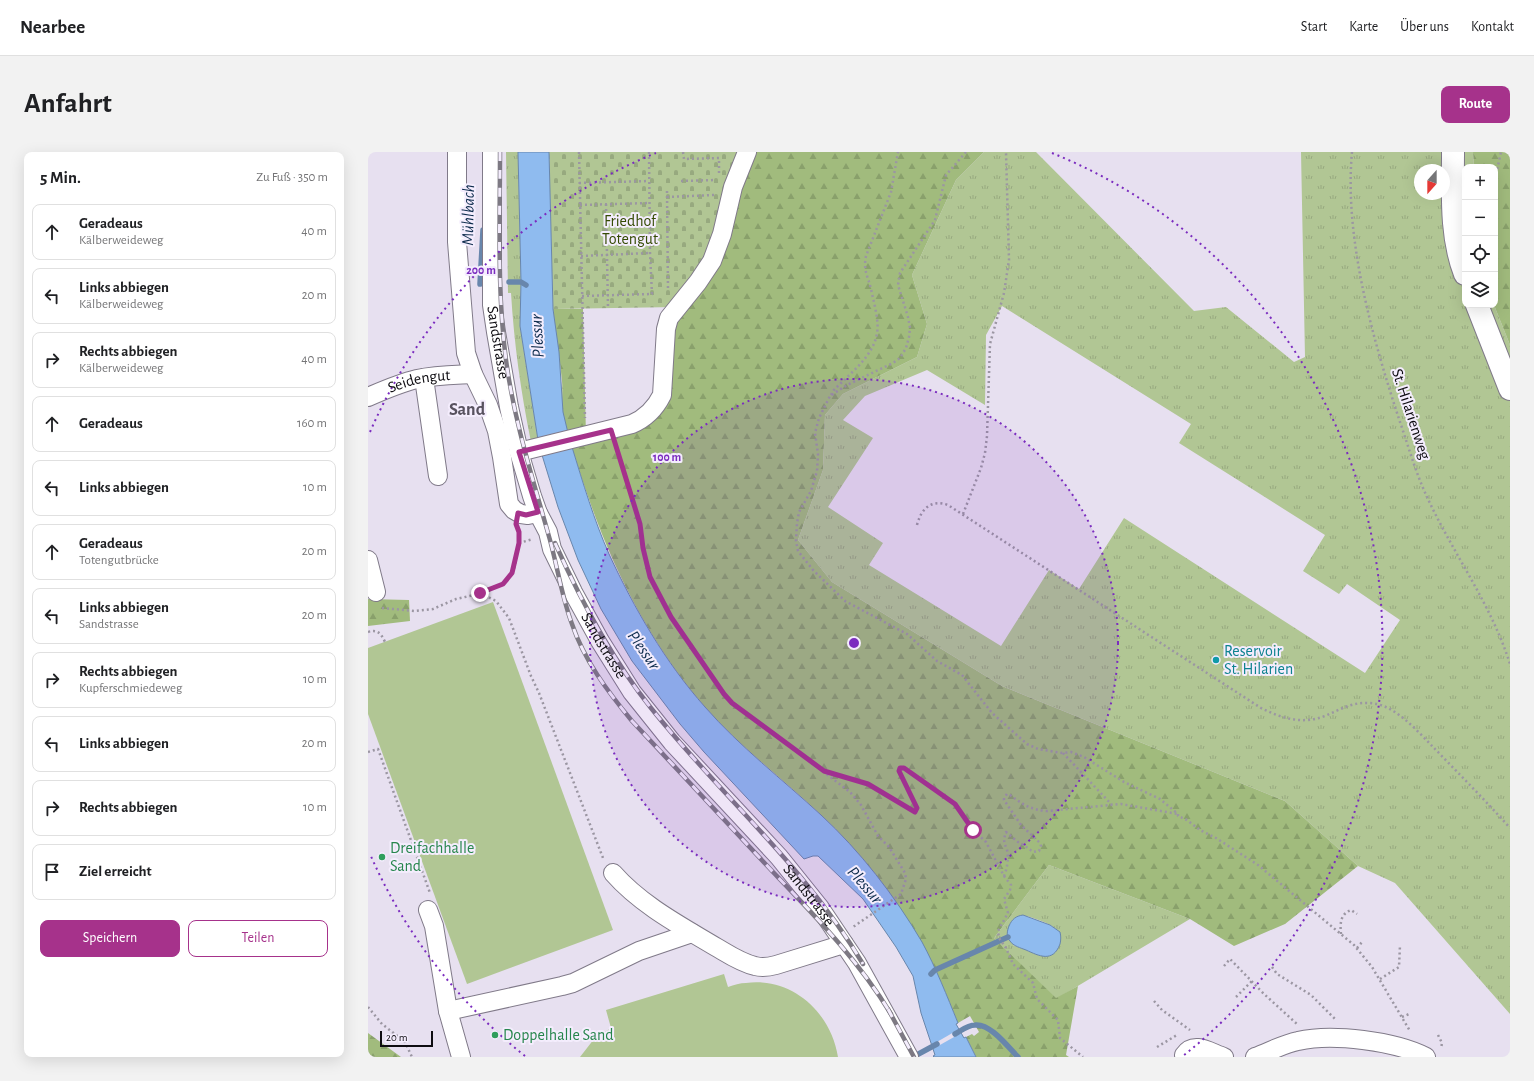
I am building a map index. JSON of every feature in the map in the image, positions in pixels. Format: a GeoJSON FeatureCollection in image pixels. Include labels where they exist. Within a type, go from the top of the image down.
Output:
{"type":"FeatureCollection","features":[{"type":"Feature","properties":{"kind":"main road"},"geometry":{"type":"LineString","coordinates":[[1453,152],[1454,223],[1459,255],[1464,272]]}},
{"type":"Feature","properties":{"kind":"main road"},"geometry":{"type":"LineString","coordinates":[[1478,308],[1510,389]]}},
{"type":"Feature","properties":{"kind":"street"},"geometry":{"type":"LineString","coordinates":[[457,152],[457,242],[466,353],[473,374],[488,405],[497,431],[508,502],[518,513],[526,515],[538,512]]}},
{"type":"Feature","properties":{"kind":"street","name":"Sandstrasse"},"geometry":{"type":"LineString","coordinates":[[492,152],[492,305],[509,407],[526,451],[538,512],[548,532],[552,549],[573,592],[600,641],[632,692],[672,742],[796,878],[827,918],[877,998],[909,1057]]}},
{"type":"Feature","properties":{"kind":"street"},"geometry":{"type":"LineString","coordinates":[[526,451],[611,430],[638,421],[647,416],[658,402],[662,395],[666,329],[669,318],[703,276],[716,253],[733,187],[747,152]]}},
{"type":"Feature","properties":{"kind":"street","name":"Seidengut"},"geometry":{"type":"LineString","coordinates":[[368,397],[397,385],[424,378],[473,374]]}},
{"type":"Feature","properties":{"kind":"street"},"geometry":{"type":"LineString","coordinates":[[424,378],[438,476]]}},
{"type":"Feature","properties":{"kind":"street"},"geometry":{"type":"LineString","coordinates":[[368,560],[378,600]]}},
{"type":"Feature","properties":{"kind":"street"},"geometry":{"type":"LineString","coordinates":[[613,873],[649,905],[692,933],[739,960],[757,967],[776,965],[844,944]]}},
{"type":"Feature","properties":{"kind":"street"},"geometry":{"type":"LineString","coordinates":[[428,910],[434,926],[448,1011],[461,1057]]}},
{"type":"Feature","properties":{"kind":"street"},"geometry":{"type":"LineString","coordinates":[[448,1011],[573,983],[639,951],[692,933]]}},
{"type":"Feature","properties":{"kind":"street"},"geometry":{"type":"LineString","coordinates":[[1255,1057],[1286,1044],[1311,1039],[1333,1038],[1381,1043],[1406,1049],[1422,1055]]}},
{"type":"Feature","properties":{"kind":"street"},"geometry":{"type":"LineString","coordinates":[[1192,1051],[1224,1057]]}},
{"type":"Feature","properties":{"kind":"path"},"geometry":{"type":"LineString","coordinates":[[579,152],[582,296],[582,437]]}},
{"type":"Feature","properties":{"kind":"path"},"geometry":{"type":"LineString","coordinates":[[582,296],[652,294],[649,152]]}},
{"type":"Feature","properties":{"kind":"path"},"geometry":{"type":"LineString","coordinates":[[681,181],[719,180],[719,158],[684,159],[683,152]]}},
{"type":"Feature","properties":{"kind":"path"},"geometry":{"type":"LineString","coordinates":[[898,152],[891,192],[866,256],[865,264],[878,320],[877,338],[871,352],[834,390],[819,418],[816,433],[818,454],[817,472],[811,491],[799,512],[796,541],[798,551],[813,570],[845,601],[907,634],[937,661],[962,675],[992,713],[1027,744],[1038,749],[1062,753],[1071,752],[1084,757],[1124,782],[1160,798],[1178,814],[1178,816],[1187,820],[1200,830],[1216,838],[1258,865],[1357,948],[1369,962],[1380,979],[1402,1016],[1422,1055]]}},
{"type":"Feature","properties":{"kind":"path"},"geometry":{"type":"LineString","coordinates":[[830,396],[847,385],[893,363],[900,358],[906,348],[910,328],[898,285],[900,273],[935,220],[946,175],[966,152]]}},
{"type":"Feature","properties":{"kind":"path"},"geometry":{"type":"LineString","coordinates":[[963,514],[981,468],[985,453],[987,436],[990,344],[1004,293],[1009,260],[1006,152]]}},
{"type":"Feature","properties":{"kind":"path","name":"St. Hilarienweg"},"geometry":{"type":"LineString","coordinates":[[1352,152],[1350,184],[1356,244],[1368,309],[1388,385],[1427,498],[1495,624],[1510,664]]}},
{"type":"Feature","properties":{"kind":"path"},"geometry":{"type":"LineString","coordinates":[[1498,166],[1501,152]]}},
{"type":"Feature","properties":{"kind":"path"},"geometry":{"type":"LineString","coordinates":[[579,183],[649,181]]}},
{"type":"Feature","properties":{"kind":"path"},"geometry":{"type":"LineString","coordinates":[[667,190],[668,307],[674,311]]}},
{"type":"Feature","properties":{"kind":"path"},"geometry":{"type":"LineString","coordinates":[[667,197],[719,195]]}},
{"type":"Feature","properties":{"kind":"path"},"geometry":{"type":"LineString","coordinates":[[580,205],[650,203]]}},
{"type":"Feature","properties":{"kind":"path"},"geometry":{"type":"LineString","coordinates":[[606,204],[609,295],[608,309]]}},
{"type":"Feature","properties":{"kind":"path"},"geometry":{"type":"LineString","coordinates":[[581,256],[650,253]]}},
{"type":"Feature","properties":{"kind":"path"},"geometry":{"type":"LineString","coordinates":[[611,430],[640,524],[646,566],[654,587],[671,617],[724,694],[732,703],[850,792],[861,805],[878,836],[889,847],[906,876],[901,894],[856,924]]}},
{"type":"Feature","properties":{"kind":"path"},"geometry":{"type":"LineString","coordinates":[[917,525],[923,510],[926,507],[937,503],[948,505],[1261,708],[1276,716],[1295,720],[1315,719],[1348,706],[1368,703],[1379,704],[1389,708],[1400,715],[1424,738],[1488,803],[1510,828]]}},
{"type":"Feature","properties":{"kind":"path"},"geometry":{"type":"LineString","coordinates":[[378,600],[407,610],[428,610],[438,608],[456,599],[480,593],[503,584],[514,569],[519,543],[519,532],[516,524],[518,513]]}},
{"type":"Feature","properties":{"kind":"path"},"geometry":{"type":"LineString","coordinates":[[519,543],[532,540],[536,536]]}},
{"type":"Feature","properties":{"kind":"path"},"geometry":{"type":"LineString","coordinates":[[480,593],[496,601],[512,623],[531,676],[583,805],[600,852],[613,873]]}},
{"type":"Feature","properties":{"kind":"path"},"geometry":{"type":"LineString","coordinates":[[368,632],[378,632],[382,635],[385,642]]}},
{"type":"Feature","properties":{"kind":"path"},"geometry":{"type":"LineString","coordinates":[[368,752],[378,749],[435,908],[428,910]]}},
{"type":"Feature","properties":{"kind":"path"},"geometry":{"type":"LineString","coordinates":[[1062,753],[1112,805]]}},
{"type":"Feature","properties":{"kind":"path"},"geometry":{"type":"LineString","coordinates":[[824,771],[868,784],[915,812],[917,808],[899,771],[900,768],[904,768],[955,804],[973,830],[986,842],[1004,876],[1011,885],[1010,890],[1004,899],[1008,913],[998,931],[1000,940],[1006,948],[1013,964],[1033,983],[1037,999],[1058,1020],[1060,1038],[1083,1057]]}},
{"type":"Feature","properties":{"kind":"path"},"geometry":{"type":"LineString","coordinates":[[1004,876],[1007,869],[1008,852],[1004,844],[1006,832],[1033,852],[1039,851],[1042,846],[1040,842],[1024,829],[1015,817],[1004,800],[1007,794],[1025,806],[1038,810],[1047,811],[1121,804],[1178,814]]}},
{"type":"Feature","properties":{"kind":"path"},"geometry":{"type":"LineString","coordinates":[[1341,934],[1340,922],[1344,915],[1351,910],[1357,914]]}},
{"type":"Feature","properties":{"kind":"path"},"geometry":{"type":"LineString","coordinates":[[1357,948],[1362,942]]}},
{"type":"Feature","properties":{"kind":"path"},"geometry":{"type":"LineString","coordinates":[[1380,979],[1399,967],[1400,945]]}},
{"type":"Feature","properties":{"kind":"path"},"geometry":{"type":"LineString","coordinates":[[1224,966],[1230,959],[1300,1026],[1311,1039]]}},
{"type":"Feature","properties":{"kind":"path"},"geometry":{"type":"LineString","coordinates":[[1272,967],[1277,974],[1301,988],[1323,1006],[1354,1040]]}},
{"type":"Feature","properties":{"kind":"path"},"geometry":{"type":"LineString","coordinates":[[1236,997],[1252,981]]}},
{"type":"Feature","properties":{"kind":"path"},"geometry":{"type":"LineString","coordinates":[[1154,1001],[1162,1010],[1196,1035],[1198,1040],[1192,1051]]}},
{"type":"Feature","properties":{"kind":"path"},"geometry":{"type":"LineString","coordinates":[[368,1007],[382,1024],[405,1042],[412,1057]]}},
{"type":"Feature","properties":{"kind":"path"},"geometry":{"type":"LineString","coordinates":[[1402,1016],[1409,1014]]}},
{"type":"Feature","properties":{"kind":"path"},"geometry":{"type":"LineString","coordinates":[[1438,1035],[1442,1043],[1442,1048]]}},
{"type":"Feature","properties":{"kind":"path"},"geometry":{"type":"LineString","coordinates":[[1158,1047],[1162,1044]]}},
{"type":"Feature","properties":{"kind":"green space"},"geometry":{"type":"Polygon","coordinates":[[[506,152],[518,152],[521,282],[520,326],[538,440],[531,442],[518,368],[511,293],[508,293],[506,152]]]}},
{"type":"Feature","properties":{"kind":"green space","name":"Friedhof Totengut"},"geometry":{"type":"Polygon","coordinates":[[[549,152],[749,152],[722,234],[677,307],[553,309],[549,152]]]}},
{"type":"Feature","properties":{"kind":"green space"},"geometry":{"type":"Polygon","coordinates":[[[749,152],[984,152],[956,180],[912,275],[927,324],[917,357],[843,394],[825,415],[823,470],[798,540],[832,582],[1002,686],[1285,801],[1358,866],[1285,924],[1234,946],[1190,919],[1049,865],[994,938],[1056,998],[1078,986],[1066,1055],[1069,1057],[976,1057],[966,1037],[972,1034],[974,1036],[979,1032],[970,1016],[958,1023],[921,942],[900,908],[876,875],[850,844],[822,816],[718,721],[683,680],[664,653],[647,626],[616,568],[603,538],[581,476],[563,415],[562,381],[553,309],[583,309],[586,436],[653,409],[666,329],[749,152]]]}},
{"type":"Feature","properties":{"kind":"green space"},"geometry":{"type":"Polygon","coordinates":[[[984,152],[1036,152],[1194,311],[1226,307],[1294,362],[1305,357],[1301,152],[1473,152],[1474,164],[1462,164],[1462,308],[1495,308],[1510,345],[1510,1014],[1395,883],[1358,866],[1285,801],[1002,686],[832,582],[798,540],[823,470],[825,415],[843,394],[917,357],[927,324],[912,275],[956,180],[984,152]],[[1002,306],[986,335],[985,405],[927,370],[865,396],[843,420],[873,438],[828,507],[883,543],[869,565],[1001,646],[1049,570],[1079,589],[1124,518],[1365,673],[1400,620],[1347,584],[1339,594],[1303,571],[1325,535],[1179,443],[1191,424],[1002,306]]]}},
{"type":"Feature","properties":{"kind":"green space"},"geometry":{"type":"Polygon","coordinates":[[[1473,152],[1510,152],[1510,345],[1495,308],[1498,308],[1498,164],[1474,164],[1473,152]]]}},
{"type":"Feature","properties":{"kind":"green space"},"geometry":{"type":"Polygon","coordinates":[[[368,599],[409,600],[410,621],[368,626],[368,599]]]}},
{"type":"Feature","properties":{"kind":"green space"},"geometry":{"type":"Polygon","coordinates":[[[493,602],[613,930],[467,984],[368,714],[368,648],[493,602]]]}},
{"type":"Feature","properties":{"kind":"green space"},"geometry":{"type":"Polygon","coordinates":[[[1049,865],[1190,919],[1056,999],[994,938],[1049,865]],[[1027,916],[1013,945],[1044,956],[1061,936],[1059,932],[1051,925],[1027,916]]]}},
{"type":"Feature","properties":{"kind":"green space"},"geometry":{"type":"Polygon","coordinates":[[[724,974],[728,987],[742,983],[763,983],[779,986],[794,992],[807,1001],[827,1026],[834,1041],[838,1057],[580,1057],[594,1039],[611,1028],[606,1010],[724,974]]]}},
{"type":"Feature","properties":{"kind":"green space"},"geometry":{"type":"Polygon","coordinates":[[[368,1033],[401,1057],[368,1057],[368,1033]]]}},
{"type":"Feature","properties":{"kind":"water","name":"Plessur"},"geometry":{"type":"Polygon","coordinates":[[[518,152],[549,152],[553,309],[559,352],[563,412],[568,433],[538,440],[520,326],[521,282],[518,152]]]}},
{"type":"Feature","properties":{"kind":"water","name":"Plessur"},"geometry":{"type":"Polygon","coordinates":[[[572,447],[594,515],[609,554],[651,634],[690,690],[718,722],[821,815],[863,859],[876,875],[912,925],[922,942],[958,1023],[956,1024],[964,1038],[966,1037],[976,1057],[933,1056],[935,1055],[921,1013],[913,976],[896,947],[863,899],[818,856],[804,859],[704,752],[680,724],[632,661],[601,609],[578,560],[558,507],[542,455],[572,447]]]}},
{"type":"Feature","properties":{"kind":"water"},"geometry":{"type":"Polygon","coordinates":[[[1023,915],[1050,925],[1060,932],[1060,944],[1054,954],[1050,956],[1041,956],[1017,947],[1011,943],[1007,936],[1007,932],[1011,921],[1018,916],[1023,915]]]}},
{"type":"Feature","properties":{"kind":"pier"},"geometry":{"type":"Polygon","coordinates":[[[961,1028],[963,1032],[931,1050],[930,1046],[961,1028]]]}},
{"type":"Feature","properties":{"kind":"waterway","name":"Mühlbach"},"geometry":{"type":"LineString","coordinates":[[480,284],[483,230]]}},
{"type":"Feature","properties":{"kind":"waterway","name":"Mühlbach"},"geometry":{"type":"LineString","coordinates":[[509,282],[521,282],[526,285]]}},
{"type":"Feature","properties":{"kind":"waterway"},"geometry":{"type":"LineString","coordinates":[[931,974],[935,970],[1008,937]]}},
{"type":"Feature","properties":{"kind":"waterway"},"geometry":{"type":"LineString","coordinates":[[955,1034],[970,1026],[981,1025],[998,1036],[1018,1057]]}},
{"type":"Feature","properties":{"kind":"waterway"},"geometry":{"type":"LineString","coordinates":[[913,1057],[937,1044]]}},
{"type":"Feature","properties":{"kind":"railway"},"geometry":{"type":"LineString","coordinates":[[500,152],[501,309],[509,382],[524,448],[551,544],[565,602],[577,637],[590,663],[614,699],[632,721],[836,940],[851,957],[891,1014]]}},
{"type":"Feature","properties":{"kind":"railway"},"geometry":{"type":"LineString","coordinates":[[555,543],[586,608],[636,689],[678,740],[789,863],[840,928],[863,964]]}},
{"type":"Feature","properties":{"kind":"railway"},"geometry":{"type":"LineString","coordinates":[[888,1009],[914,1057]]}},
{"type":"Feature","properties":{"kind":"place","name":"Reservoir St. Hilarien"},"geometry":{"type":"Point","coordinates":[1216,660]}},
{"type":"Feature","properties":{"kind":"place","name":"Dreifachhalle Sand"},"geometry":{"type":"Point","coordinates":[382,857]}},
{"type":"Feature","properties":{"kind":"place","name":"Doppelhalle Sand"},"geometry":{"type":"Point","coordinates":[495,1035]}},
{"type":"Feature","properties":{"kind":"district","name":"Sand"},"geometry":{"type":"Point","coordinates":[467,410]}},
{"type":"Feature","properties":{"kind":"route"},"geometry":{"type":"LineString","coordinates":[[480,593],[503,584],[514,569],[520,539],[516,524],[518,513],[530,515],[538,512],[519,452],[611,430],[640,524],[646,566],[654,587],[671,617],[724,694],[732,703],[824,771],[868,784],[915,812],[917,808],[899,771],[900,768],[904,768],[955,804],[973,830]]}}]}
